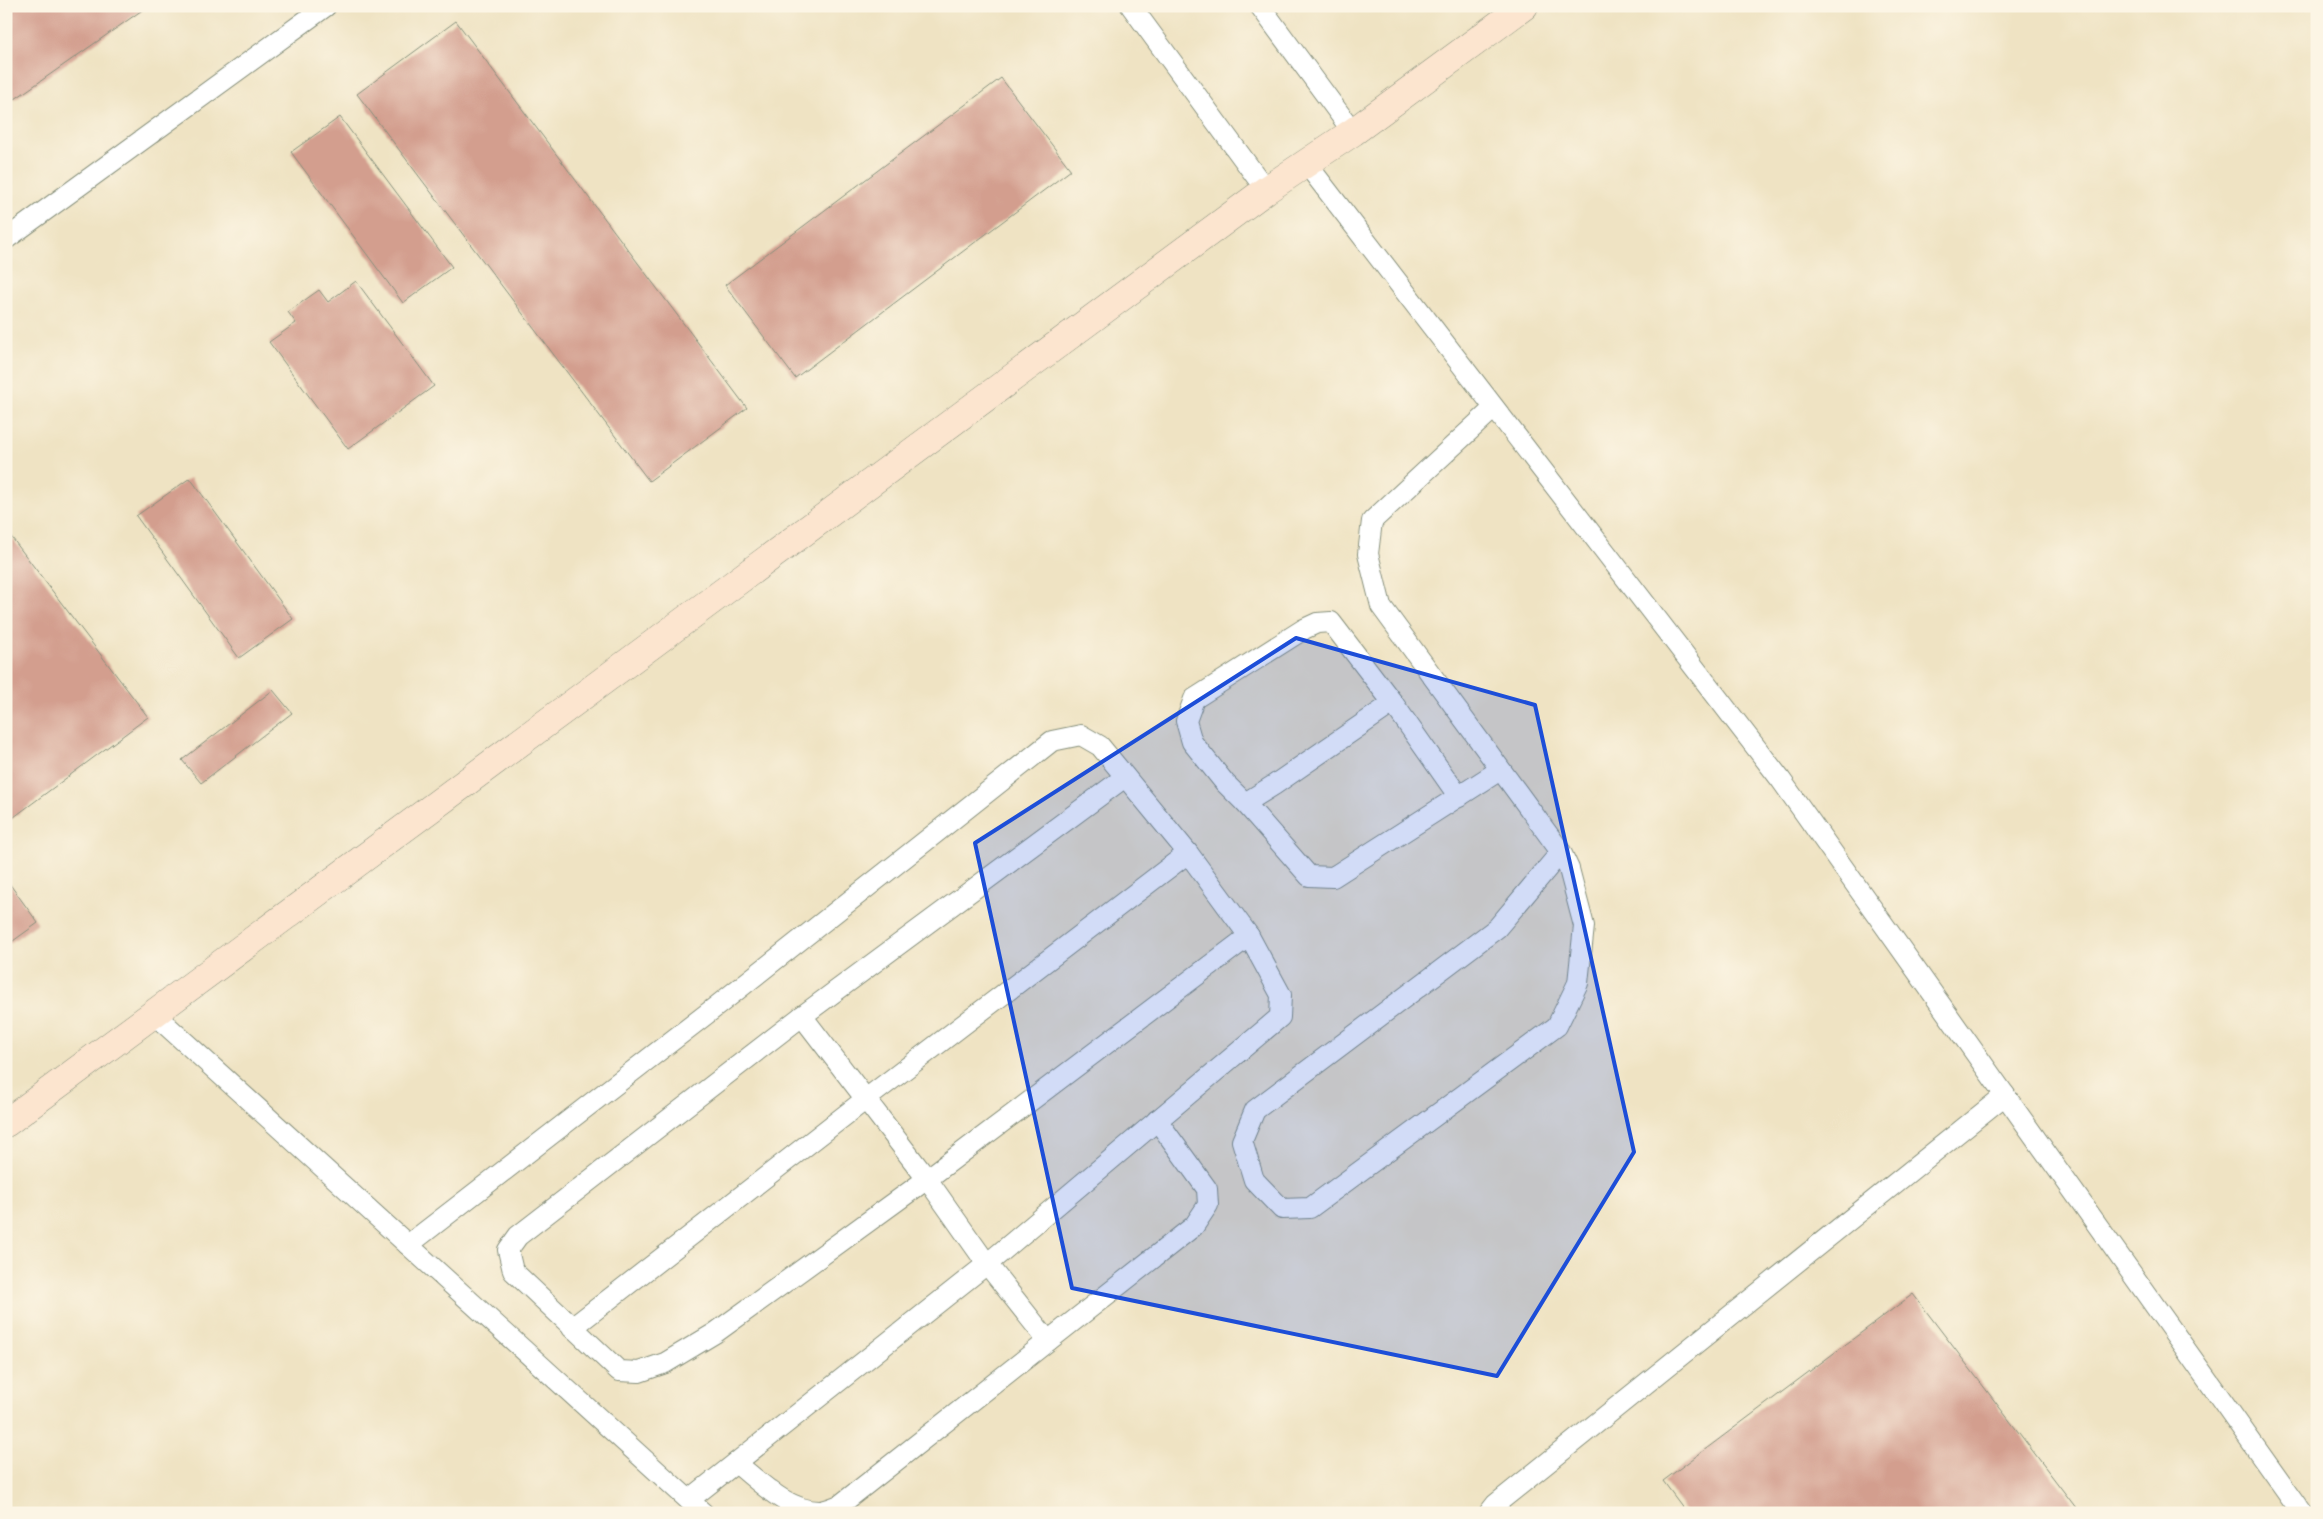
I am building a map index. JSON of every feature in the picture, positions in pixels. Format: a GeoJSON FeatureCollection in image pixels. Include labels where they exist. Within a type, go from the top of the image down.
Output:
{"type":"FeatureCollection","features":[{"type":"Feature","properties":{"kind":"main road"},"geometry":{"type":"LineString","coordinates":[[6,1123],[1266,190],[1353,132],[1524,6]]}},
{"type":"Feature","properties":{"kind":"lane"},"geometry":{"type":"LineString","coordinates":[[6,239],[326,6]]}},
{"type":"Feature","properties":{"kind":"lane"},"geometry":{"type":"LineString","coordinates":[[1131,6],[1266,190]]}},
{"type":"Feature","properties":{"kind":"lane"},"geometry":{"type":"LineString","coordinates":[[1260,6],[1353,132]]}},
{"type":"Feature","properties":{"kind":"lane"},"geometry":{"type":"LineString","coordinates":[[1306,163],[1780,780],[2302,1513],[2317,1502]]}},
{"type":"Feature","properties":{"kind":"lane"},"geometry":{"type":"LineString","coordinates":[[1494,408],[1372,521],[1368,554],[1381,606],[1561,852],[1569,869],[1584,926],[1578,983],[1557,1026],[1310,1208],[1282,1209],[1254,1180],[1242,1141],[1256,1110],[1497,928],[1561,852]]}},
{"type":"Feature","properties":{"kind":"lane"},"geometry":{"type":"LineString","coordinates":[[1459,797],[1394,703],[1331,622],[1317,623],[1304,629],[1194,699],[1186,721],[1192,742],[1225,783],[1309,876],[1333,878],[1459,797],[1500,770]]}},
{"type":"Feature","properties":{"kind":"lane"},"geometry":{"type":"LineString","coordinates":[[1245,803],[1394,703]]}},
{"type":"Feature","properties":{"kind":"lane"},"geometry":{"type":"LineString","coordinates":[[154,1014],[408,1245],[696,1506],[736,1463],[987,1264],[1280,1017],[1281,995],[1249,936],[1188,853],[1100,746],[1081,735],[1052,741],[713,1009],[408,1245]]}},
{"type":"Feature","properties":{"kind":"lane"},"geometry":{"type":"LineString","coordinates":[[1125,777],[802,1016],[518,1236],[508,1250],[514,1271],[619,1371],[638,1372],[665,1363],[716,1332],[926,1179],[1249,936]]}},
{"type":"Feature","properties":{"kind":"lane"},"geometry":{"type":"LineString","coordinates":[[572,1328],[866,1099],[1188,853]]}},
{"type":"Feature","properties":{"kind":"lane"},"geometry":{"type":"LineString","coordinates":[[802,1016],[926,1179],[987,1264],[1048,1340]]}},
{"type":"Feature","properties":{"kind":"lane"},"geometry":{"type":"LineString","coordinates":[[1489,1513],[1503,1498],[2005,1095]]}},
{"type":"Feature","properties":{"kind":"lane"},"geometry":{"type":"LineString","coordinates":[[736,1463],[779,1496],[799,1508],[823,1511],[840,1505],[1194,1226],[1208,1205],[1207,1190],[1157,1120]]}},
{"type":"Feature","properties":{"kind":"highlighted area"},"geometry":{"type":"Polygon","coordinates":[[[1296,638],[1535,705],[1634,1152],[1497,1376],[1072,1288],[975,843],[1296,638]]]}},
{"type":"Feature","properties":{"kind":"building"},"geometry":{"type":"Polygon","coordinates":[[[6,6],[148,6],[15,99],[6,86],[6,6]]]}},
{"type":"Feature","properties":{"kind":"building"},"geometry":{"type":"Polygon","coordinates":[[[456,21],[747,408],[649,481],[357,94],[456,21]]]}},
{"type":"Feature","properties":{"kind":"building"},"geometry":{"type":"Polygon","coordinates":[[[1001,78],[1071,170],[795,378],[725,285],[1001,78]]]}},
{"type":"Feature","properties":{"kind":"building"},"geometry":{"type":"Polygon","coordinates":[[[340,117],[452,267],[403,303],[291,152],[340,117]]]}},
{"type":"Feature","properties":{"kind":"building"},"geometry":{"type":"Polygon","coordinates":[[[356,281],[434,386],[348,449],[269,342],[296,323],[288,312],[319,290],[328,302],[356,281]]]}},
{"type":"Feature","properties":{"kind":"building"},"geometry":{"type":"Polygon","coordinates":[[[190,478],[293,619],[239,658],[136,516],[190,478]]]}},
{"type":"Feature","properties":{"kind":"building"},"geometry":{"type":"Polygon","coordinates":[[[6,530],[148,717],[6,823],[6,530]]]}},
{"type":"Feature","properties":{"kind":"building"},"geometry":{"type":"Polygon","coordinates":[[[273,690],[292,713],[201,783],[182,760],[273,690]]]}},
{"type":"Feature","properties":{"kind":"building"},"geometry":{"type":"Polygon","coordinates":[[[6,879],[38,923],[6,946],[6,879]]]}},
{"type":"Feature","properties":{"kind":"building"},"geometry":{"type":"Polygon","coordinates":[[[1913,1294],[2080,1513],[1687,1513],[1663,1481],[1913,1294]]]}}]}
